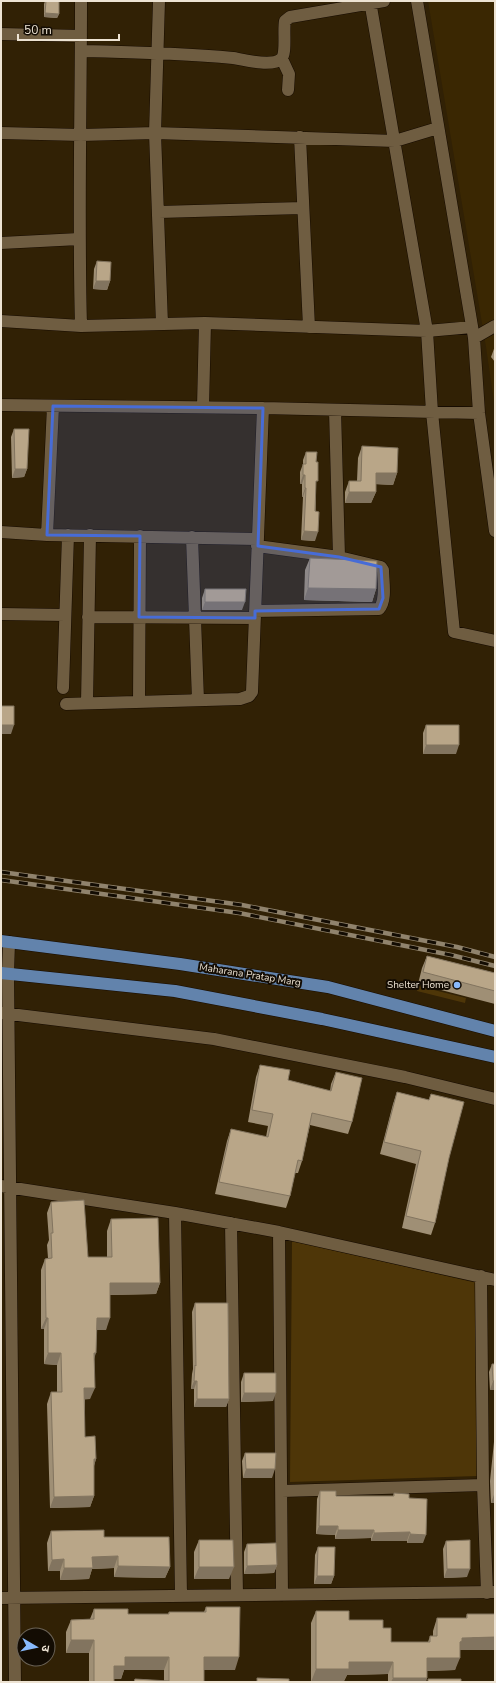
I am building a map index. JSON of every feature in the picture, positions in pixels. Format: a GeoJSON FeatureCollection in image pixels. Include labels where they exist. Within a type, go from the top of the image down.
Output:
{"type":"FeatureCollection","features":[{"type":"Feature","properties":{"kind":"main road","name":"Maharana Pratap Marg"},"geometry":{"type":"LineString","coordinates":[[5,941],[180,964],[328,987],[495,1031]]}},
{"type":"Feature","properties":{"kind":"main road"},"geometry":{"type":"LineString","coordinates":[[5,973],[175,991],[322,1018],[495,1057]]}},
{"type":"Feature","properties":{"kind":"street"},"geometry":{"type":"LineString","coordinates":[[81,1],[79,239],[81,326]]}},
{"type":"Feature","properties":{"kind":"street"},"geometry":{"type":"LineString","coordinates":[[159,1],[155,133],[162,324]]}},
{"type":"Feature","properties":{"kind":"street"},"geometry":{"type":"LineString","coordinates":[[81,51],[157,53],[233,58],[269,63],[277,62],[282,59],[284,54],[283,27],[285,21],[290,17],[370,2],[384,1]]}},
{"type":"Feature","properties":{"kind":"street"},"geometry":{"type":"LineString","coordinates":[[417,1],[473,332],[479,413],[495,531]]}},
{"type":"Feature","properties":{"kind":"street"},"geometry":{"type":"LineString","coordinates":[[370,2],[427,331],[432,412],[454,632],[495,642]]}},
{"type":"Feature","properties":{"kind":"street"},"geometry":{"type":"LineString","coordinates":[[1,34],[81,36]]}},
{"type":"Feature","properties":{"kind":"street"},"geometry":{"type":"LineString","coordinates":[[282,59],[289,74],[288,90]]}},
{"type":"Feature","properties":{"kind":"street"},"geometry":{"type":"LineString","coordinates":[[1,133],[81,135],[155,133],[395,141],[438,128]]}},
{"type":"Feature","properties":{"kind":"street"},"geometry":{"type":"LineString","coordinates":[[300,137],[309,327]]}},
{"type":"Feature","properties":{"kind":"street"},"geometry":{"type":"LineString","coordinates":[[159,212],[303,208]]}},
{"type":"Feature","properties":{"kind":"street"},"geometry":{"type":"LineString","coordinates":[[1,243],[79,239]]}},
{"type":"Feature","properties":{"kind":"street"},"geometry":{"type":"LineString","coordinates":[[1,321],[81,326],[205,323],[473,332],[495,326]]}},
{"type":"Feature","properties":{"kind":"street"},"geometry":{"type":"LineString","coordinates":[[203,408],[205,323]]}},
{"type":"Feature","properties":{"kind":"street"},"geometry":{"type":"LineString","coordinates":[[1,405],[263,408],[479,413]]}},
{"type":"Feature","properties":{"kind":"street"},"geometry":{"type":"LineString","coordinates":[[47,535],[53,406]]}},
{"type":"Feature","properties":{"kind":"street"},"geometry":{"type":"LineString","coordinates":[[66,704],[240,699],[250,696],[252,692],[263,408]]}},
{"type":"Feature","properties":{"kind":"street"},"geometry":{"type":"LineString","coordinates":[[335,410],[339,557]]}},
{"type":"Feature","properties":{"kind":"street"},"geometry":{"type":"LineString","coordinates":[[1,532],[47,535],[192,537],[258,542],[339,557],[381,567],[383,570],[383,598],[382,605],[379,609],[194,618],[88,617]]}},
{"type":"Feature","properties":{"kind":"street"},"geometry":{"type":"LineString","coordinates":[[63,688],[68,535]]}},
{"type":"Feature","properties":{"kind":"street"},"geometry":{"type":"LineString","coordinates":[[87,703],[90,535]]}},
{"type":"Feature","properties":{"kind":"street"},"geometry":{"type":"LineString","coordinates":[[139,702],[140,536]]}},
{"type":"Feature","properties":{"kind":"street"},"geometry":{"type":"LineString","coordinates":[[192,537],[198,700]]}},
{"type":"Feature","properties":{"kind":"street"},"geometry":{"type":"LineString","coordinates":[[1,614],[65,615]]}},
{"type":"Feature","properties":{"kind":"street"},"geometry":{"type":"LineString","coordinates":[[5,941],[5,1186],[14,1598],[14,1682]]}},
{"type":"Feature","properties":{"kind":"street"},"geometry":{"type":"LineString","coordinates":[[5,1013],[214,1039],[405,1077],[495,1099]]}},
{"type":"Feature","properties":{"kind":"street"},"geometry":{"type":"LineString","coordinates":[[5,1186],[175,1213],[279,1232],[495,1280]]}},
{"type":"Feature","properties":{"kind":"street"},"geometry":{"type":"LineString","coordinates":[[175,1213],[181,1596]]}},
{"type":"Feature","properties":{"kind":"street"},"geometry":{"type":"LineString","coordinates":[[231,1223],[237,1595]]}},
{"type":"Feature","properties":{"kind":"street"},"geometry":{"type":"LineString","coordinates":[[279,1232],[282,1595]]}},
{"type":"Feature","properties":{"kind":"street"},"geometry":{"type":"LineString","coordinates":[[1,1598],[491,1592],[483,1485],[481,1276]]}},
{"type":"Feature","properties":{"kind":"street"},"geometry":{"type":"LineString","coordinates":[[282,1491],[483,1485]]}},
{"type":"Feature","properties":{"kind":"highlighted area"},"geometry":{"type":"Polygon","coordinates":[[[53,406],[263,408],[258,546],[339,557],[381,567],[383,598],[379,609],[255,611],[255,618],[139,617],[140,536],[47,535],[53,406]]]}},
{"type":"Feature","properties":{"kind":"shaded area"},"geometry":{"type":"Polygon","coordinates":[[[428,1],[495,1],[495,409],[486,347],[428,1]]]}},
{"type":"Feature","properties":{"kind":"shaded area"},"geometry":{"type":"Polygon","coordinates":[[[418,986],[466,998],[465,1003],[417,991],[418,986]]]}},
{"type":"Feature","properties":{"kind":"shaded area"},"geometry":{"type":"Polygon","coordinates":[[[292,1241],[477,1283],[477,1476],[290,1482],[292,1241]]]}},
{"type":"Feature","properties":{"kind":"building"},"geometry":{"type":"Polygon","coordinates":[[[46,1],[59,1],[59,14],[45,13],[46,1]]]}},
{"type":"Feature","properties":{"kind":"building"},"geometry":{"type":"Polygon","coordinates":[[[97,261],[111,262],[110,281],[96,281],[97,261]]]}},
{"type":"Feature","properties":{"kind":"building"},"geometry":{"type":"Polygon","coordinates":[[[14,429],[29,429],[27,469],[15,469],[14,429]]]}},
{"type":"Feature","properties":{"kind":"building"},"geometry":{"type":"Polygon","coordinates":[[[362,446],[398,448],[397,473],[376,473],[376,492],[349,492],[349,481],[361,481],[362,446]]]}},
{"type":"Feature","properties":{"kind":"building"},"geometry":{"type":"Polygon","coordinates":[[[306,452],[317,452],[316,462],[318,462],[318,481],[316,481],[315,511],[319,512],[318,532],[304,531],[306,488],[305,475],[303,475],[303,464],[306,464],[306,452]]]}},
{"type":"Feature","properties":{"kind":"building"},"geometry":{"type":"Polygon","coordinates":[[[310,558],[377,561],[376,589],[308,588],[310,558]]]}},
{"type":"Feature","properties":{"kind":"building"},"geometry":{"type":"Polygon","coordinates":[[[205,589],[246,589],[245,602],[205,602],[205,589]]]}},
{"type":"Feature","properties":{"kind":"building"},"geometry":{"type":"Polygon","coordinates":[[[1,706],[14,706],[14,725],[1,725],[1,706]]]}},
{"type":"Feature","properties":{"kind":"building"},"geometry":{"type":"Polygon","coordinates":[[[426,725],[459,725],[459,745],[426,745],[426,725]]]}},
{"type":"Feature","properties":{"kind":"building"},"geometry":{"type":"Polygon","coordinates":[[[427,956],[495,973],[495,991],[423,972],[427,956]]]}},
{"type":"Feature","properties":{"kind":"building"},"geometry":{"type":"Polygon","coordinates":[[[260,1065],[290,1070],[288,1080],[331,1091],[336,1072],[362,1078],[352,1122],[312,1113],[302,1161],[298,1160],[290,1196],[219,1182],[231,1129],[268,1137],[273,1114],[252,1110],[260,1065]]]}},
{"type":"Feature","properties":{"kind":"building"},"geometry":{"type":"Polygon","coordinates":[[[397,1092],[429,1100],[431,1094],[464,1102],[449,1158],[435,1223],[406,1216],[421,1151],[384,1142],[397,1092]]]}},
{"type":"Feature","properties":{"kind":"building"},"geometry":{"type":"Polygon","coordinates":[[[84,1200],[88,1257],[112,1257],[111,1219],[158,1218],[160,1283],[110,1283],[110,1318],[97,1318],[96,1353],[94,1353],[95,1388],[84,1388],[85,1437],[95,1436],[96,1459],[94,1459],[94,1496],[54,1497],[51,1392],[62,1392],[61,1353],[48,1353],[45,1259],[52,1258],[51,1233],[53,1233],[51,1202],[84,1200]]]}},
{"type":"Feature","properties":{"kind":"building"},"geometry":{"type":"Polygon","coordinates":[[[195,1303],[228,1303],[229,1399],[197,1399],[197,1381],[194,1381],[195,1365],[196,1366],[195,1303]]]}},
{"type":"Feature","properties":{"kind":"building"},"geometry":{"type":"Polygon","coordinates":[[[492,1364],[495,1364],[495,1381],[493,1381],[492,1364]]]}},
{"type":"Feature","properties":{"kind":"building"},"geometry":{"type":"Polygon","coordinates":[[[244,1373],[276,1373],[276,1393],[244,1393],[244,1373]]]}},
{"type":"Feature","properties":{"kind":"building"},"geometry":{"type":"Polygon","coordinates":[[[245,1453],[276,1453],[275,1469],[246,1469],[245,1453]]]}},
{"type":"Feature","properties":{"kind":"building"},"geometry":{"type":"Polygon","coordinates":[[[495,1462],[495,1492],[494,1470],[495,1462]]]}},
{"type":"Feature","properties":{"kind":"building"},"geometry":{"type":"Polygon","coordinates":[[[320,1491],[336,1491],[336,1496],[394,1496],[394,1493],[409,1494],[409,1498],[427,1499],[426,1535],[410,1534],[410,1532],[374,1533],[374,1530],[338,1530],[338,1526],[319,1526],[320,1491]]]}},
{"type":"Feature","properties":{"kind":"building"},"geometry":{"type":"Polygon","coordinates":[[[104,1530],[104,1537],[169,1537],[170,1567],[118,1566],[118,1556],[92,1557],[93,1568],[64,1568],[64,1559],[52,1560],[51,1531],[104,1530]]]}},
{"type":"Feature","properties":{"kind":"building"},"geometry":{"type":"Polygon","coordinates":[[[199,1540],[233,1540],[234,1567],[199,1567],[199,1540]]]}},
{"type":"Feature","properties":{"kind":"building"},"geometry":{"type":"Polygon","coordinates":[[[470,1540],[470,1569],[447,1569],[446,1541],[470,1540]]]}},
{"type":"Feature","properties":{"kind":"building"},"geometry":{"type":"Polygon","coordinates":[[[276,1543],[277,1565],[247,1566],[247,1544],[276,1543]]]}},
{"type":"Feature","properties":{"kind":"building"},"geometry":{"type":"Polygon","coordinates":[[[318,1547],[335,1547],[334,1576],[317,1576],[318,1547]]]}},
{"type":"Feature","properties":{"kind":"building"},"geometry":{"type":"Polygon","coordinates":[[[206,1607],[240,1607],[239,1657],[204,1657],[204,1682],[134,1682],[135,1679],[169,1681],[169,1657],[125,1657],[125,1666],[114,1666],[114,1682],[94,1682],[94,1640],[71,1640],[71,1620],[94,1619],[94,1609],[128,1609],[128,1614],[169,1614],[169,1612],[206,1612],[206,1607]]]}},
{"type":"Feature","properties":{"kind":"building"},"geometry":{"type":"Polygon","coordinates":[[[316,1611],[349,1611],[349,1620],[383,1620],[383,1628],[391,1628],[391,1642],[430,1642],[430,1636],[437,1636],[437,1618],[467,1618],[467,1614],[495,1614],[495,1637],[462,1638],[462,1641],[460,1642],[460,1658],[427,1658],[427,1678],[393,1678],[393,1662],[349,1662],[349,1669],[316,1669],[316,1611]]]}},
{"type":"Feature","properties":{"kind":"building"},"geometry":{"type":"Polygon","coordinates":[[[257,1678],[289,1679],[289,1682],[257,1682],[257,1678]]]}},
{"type":"Feature","properties":{"kind":"building"},"geometry":{"type":"Polygon","coordinates":[[[428,1679],[461,1679],[461,1682],[428,1682],[428,1679]]]}},
{"type":"Feature","properties":{"kind":"railway"},"geometry":{"type":"LineString","coordinates":[[1,872],[242,905],[457,947],[495,957]]}},
{"type":"Feature","properties":{"kind":"railway"},"geometry":{"type":"LineString","coordinates":[[1,880],[239,913],[451,955],[495,966]]}},
{"type":"Feature","properties":{"kind":"place","name":"Shelter Home"},"geometry":{"type":"Point","coordinates":[457,985]}}]}
